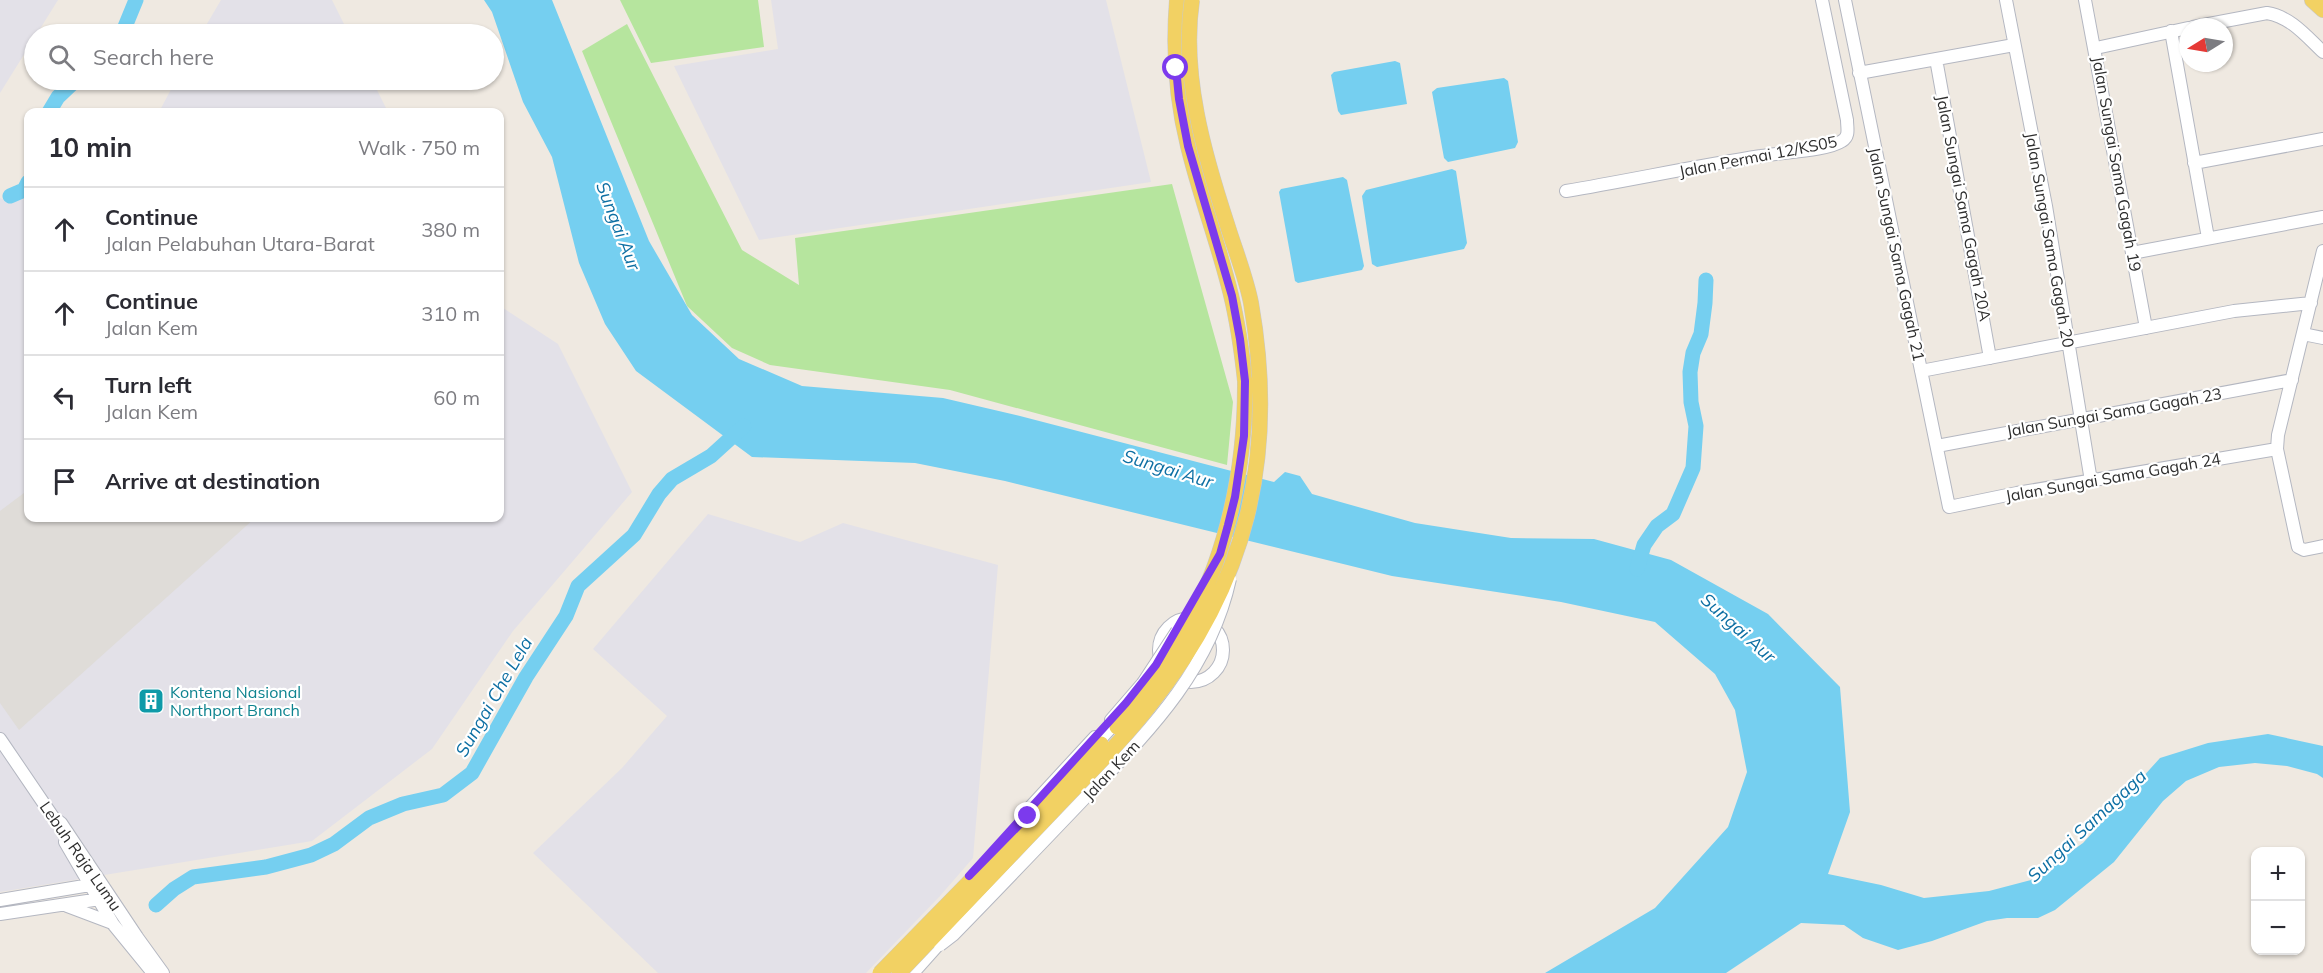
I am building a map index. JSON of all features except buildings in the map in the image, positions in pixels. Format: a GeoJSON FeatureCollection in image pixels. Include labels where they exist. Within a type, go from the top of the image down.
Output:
{"type":"FeatureCollection","features":[{"type":"Feature","properties":{"kind":"main road"},"geometry":{"type":"LineString","coordinates":[[880,973],[1067,780],[1152,686],[1199,606],[1220,554],[1235,497],[1244,436],[1245,381],[1232,296],[1183,123],[1176,68],[1177,0]]}},
{"type":"Feature","properties":{"kind":"main road"},"geometry":{"type":"LineString","coordinates":[[899,973],[1149,707],[1188,651],[1219,598],[1234,563],[1252,499],[1260,401],[1251,302],[1216,193],[1195,108],[1191,74],[1192,0]]}},
{"type":"Feature","properties":{"kind":"main road"},"geometry":{"type":"LineString","coordinates":[[2312,0],[2323,10]]}},
{"type":"Feature","properties":{"kind":"street","name":"Jalan Permai 12/KS05"},"geometry":{"type":"LineString","coordinates":[[1566,191],[1758,156],[1833,145],[1845,139],[1848,134],[1847,120],[1822,0]]}},
{"type":"Feature","properties":{"kind":"street","name":"Jalan Sungai Sama Gagah 21"},"geometry":{"type":"LineString","coordinates":[[1846,0],[1949,507]]}},
{"type":"Feature","properties":{"kind":"street","name":"Jalan Sungai Sama Gagah 20"},"geometry":{"type":"LineString","coordinates":[[2006,0],[2046,206],[2091,481]]}},
{"type":"Feature","properties":{"kind":"street","name":"Jalan Sungai Sama Gagah 19"},"geometry":{"type":"LineString","coordinates":[[2085,0],[2096,48],[2146,328]]}},
{"type":"Feature","properties":{"kind":"street"},"geometry":{"type":"LineString","coordinates":[[2233,19],[2267,13],[2277,14],[2288,20],[2323,52]]}},
{"type":"Feature","properties":{"kind":"street"},"geometry":{"type":"LineString","coordinates":[[2096,48],[2179,30]]}},
{"type":"Feature","properties":{"kind":"street"},"geometry":{"type":"LineString","coordinates":[[2171,32],[2208,238]]}},
{"type":"Feature","properties":{"kind":"street"},"geometry":{"type":"LineString","coordinates":[[1859,73],[2014,45]]}},
{"type":"Feature","properties":{"kind":"street","name":"Jalan Sungai Sama Gagah 20A"},"geometry":{"type":"LineString","coordinates":[[1936,59],[1990,358]]}},
{"type":"Feature","properties":{"kind":"street"},"geometry":{"type":"LineString","coordinates":[[2194,163],[2323,139]]}},
{"type":"Feature","properties":{"kind":"street"},"geometry":{"type":"LineString","coordinates":[[2132,253],[2323,217]]}},
{"type":"Feature","properties":{"kind":"street"},"geometry":{"type":"LineString","coordinates":[[2323,251],[2278,435],[2277,449],[2297,545],[2304,550],[2323,546]]}},
{"type":"Feature","properties":{"kind":"street"},"geometry":{"type":"LineString","coordinates":[[1921,371],[2234,311],[2311,303]]}},
{"type":"Feature","properties":{"kind":"street"},"geometry":{"type":"LineString","coordinates":[[2303,334],[2323,338]]}},
{"type":"Feature","properties":{"kind":"street","name":"Jalan Sungai Sama Gagah 23"},"geometry":{"type":"LineString","coordinates":[[1936,446],[2292,380]]}},
{"type":"Feature","properties":{"kind":"street","name":"Jalan Sungai Sama Gagah 24"},"geometry":{"type":"LineString","coordinates":[[1949,507],[2277,449]]}},
{"type":"Feature","properties":{"kind":"street","name":"Jalan Kem"},"geometry":{"type":"LineString","coordinates":[[969,876],[1143,683],[1171,642],[1220,554]]}},
{"type":"Feature","properties":{"kind":"street","name":"Jalan Kem"},"geometry":{"type":"LineString","coordinates":[[940,945],[953,935],[1042,843],[1170,705],[1195,666],[1219,620],[1234,563]]}},
{"type":"Feature","properties":{"kind":"street"},"geometry":{"type":"LineString","coordinates":[[1189,618],[1199,619],[1209,623],[1216,630],[1224,648],[1223,658],[1214,673],[1198,682],[1178,680],[1169,674],[1163,665],[1160,655],[1163,634],[1179,621],[1189,618]]}},
{"type":"Feature","properties":{"kind":"street","name":"Jalan Kem"},"geometry":{"type":"LineString","coordinates":[[872,973],[999,846],[1113,726],[1163,665]]}},
{"type":"Feature","properties":{"kind":"street","name":"Jalan Kem"},"geometry":{"type":"LineString","coordinates":[[913,973],[940,945],[983,892],[1149,718],[1178,680]]}},
{"type":"Feature","properties":{"kind":"street","name":"Lebuh Raja Lumu"},"geometry":{"type":"LineString","coordinates":[[0,739],[53,817],[57,829],[105,898],[163,973]]}},
{"type":"Feature","properties":{"kind":"street"},"geometry":{"type":"LineString","coordinates":[[0,900],[97,884]]}},
{"type":"Feature","properties":{"kind":"street"},"geometry":{"type":"LineString","coordinates":[[0,915],[105,898],[113,924],[153,973]]}},
{"type":"Feature","properties":{"kind":"street"},"geometry":{"type":"LineString","coordinates":[[64,905],[113,924]]}},
{"type":"Feature","properties":{"kind":"shaded area"},"geometry":{"type":"Polygon","coordinates":[[[0,0],[58,0],[43,24],[24,24],[24,55],[0,93],[0,0]]]}},
{"type":"Feature","properties":{"kind":"shaded area"},"geometry":{"type":"Polygon","coordinates":[[[221,0],[332,0],[344,24],[207,24],[221,0]]]}},
{"type":"Feature","properties":{"kind":"shaded area"},"geometry":{"type":"Polygon","coordinates":[[[771,0],[1106,0],[1151,182],[759,240],[674,66],[778,49],[771,0]]]}},
{"type":"Feature","properties":{"kind":"shaded area"},"geometry":{"type":"Polygon","coordinates":[[[171,90],[377,90],[386,108],[161,108],[171,90]]]}},
{"type":"Feature","properties":{"kind":"shaded area"},"geometry":{"type":"Polygon","coordinates":[[[24,196],[24,522],[504,522],[504,309],[558,344],[632,492],[513,631],[432,749],[312,841],[0,892],[0,198],[7,201],[24,196]]]}},
{"type":"Feature","properties":{"kind":"shaded area"},"geometry":{"type":"Polygon","coordinates":[[[24,493],[24,522],[251,522],[19,730],[0,703],[0,511],[24,493]]]}},
{"type":"Feature","properties":{"kind":"shaded area"},"geometry":{"type":"Polygon","coordinates":[[[708,514],[800,542],[843,523],[998,565],[973,858],[866,973],[658,973],[533,853],[622,768],[667,716],[593,649],[708,514]]]}},
{"type":"Feature","properties":{"kind":"green space"},"geometry":{"type":"Polygon","coordinates":[[[620,0],[758,0],[764,47],[651,63],[620,0]]]}},
{"type":"Feature","properties":{"kind":"green space"},"geometry":{"type":"Polygon","coordinates":[[[627,24],[742,250],[799,285],[795,238],[1172,184],[1233,402],[1227,465],[950,390],[770,365],[732,348],[687,306],[582,51],[627,24]]]}},
{"type":"Feature","properties":{"kind":"water","name":"Sungai Aur"},"geometry":{"type":"Polygon","coordinates":[[[484,0],[552,0],[649,241],[692,315],[739,359],[802,386],[943,398],[1274,482],[1285,472],[1300,476],[1312,494],[1415,523],[1511,538],[1594,539],[1671,560],[1768,614],[1840,687],[1850,812],[1828,874],[1881,885],[1924,898],[1989,891],[2031,880],[2083,843],[2160,758],[2208,743],[2268,734],[2323,746],[2323,778],[2317,774],[2287,766],[2255,763],[2219,767],[2186,781],[2163,801],[2114,862],[2055,910],[2038,918],[2007,918],[1987,921],[1932,941],[1898,950],[1863,938],[1844,925],[1801,923],[1726,973],[1545,973],[1655,908],[1728,827],[1747,772],[1735,710],[1715,674],[1655,622],[1561,602],[1392,576],[1005,481],[915,463],[752,457],[636,371],[605,324],[579,263],[552,157],[523,102],[504,47],[504,24],[496,24],[484,0]]]}},
{"type":"Feature","properties":{"kind":"water"},"geometry":{"type":"Polygon","coordinates":[[[1395,61],[1400,63],[1407,104],[1341,115],[1338,111],[1331,75],[1334,72],[1395,61]]]}},
{"type":"Feature","properties":{"kind":"water"},"geometry":{"type":"Polygon","coordinates":[[[1504,78],[1508,81],[1518,142],[1515,148],[1448,162],[1444,158],[1432,92],[1437,88],[1504,78]]]}},
{"type":"Feature","properties":{"kind":"water"},"geometry":{"type":"Polygon","coordinates":[[[1452,169],[1456,171],[1467,243],[1464,249],[1377,267],[1372,264],[1362,196],[1366,190],[1452,169]]]}},
{"type":"Feature","properties":{"kind":"water"},"geometry":{"type":"Polygon","coordinates":[[[1343,177],[1347,180],[1364,266],[1362,270],[1298,283],[1295,281],[1279,192],[1281,189],[1343,177]]]}},
{"type":"Feature","properties":{"kind":"waterway"},"geometry":{"type":"LineString","coordinates":[[126,24],[136,0]]}},
{"type":"Feature","properties":{"kind":"waterway"},"geometry":{"type":"LineString","coordinates":[[51,108],[65,90]]}},
{"type":"Feature","properties":{"kind":"waterway"},"geometry":{"type":"LineString","coordinates":[[10,196],[24,190]]}},
{"type":"Feature","properties":{"kind":"waterway"},"geometry":{"type":"LineString","coordinates":[[1637,569],[1644,545],[1657,526],[1673,514],[1693,468],[1696,426],[1691,402],[1690,372],[1693,353],[1701,334],[1706,280]]}},
{"type":"Feature","properties":{"kind":"waterway","name":"Sungai Che Lela"},"geometry":{"type":"LineString","coordinates":[[156,905],[174,889],[193,877],[266,867],[311,855],[334,844],[369,818],[403,804],[443,795],[472,773],[526,677],[566,616],[578,586],[634,535],[659,494],[672,479],[711,456],[744,426]]}},
{"type":"Feature","properties":{"kind":"place","name":"Kontena Nasional Northport Branch"},"geometry":{"type":"Point","coordinates":[151,701]}},
{"type":"Feature","properties":{"kind":"route"},"geometry":{"type":"LineString","coordinates":[[1028,816],[969,876],[1126,703],[1156,665],[1220,554],[1235,497],[1244,436],[1245,411],[1245,381],[1240,339],[1232,296],[1188,146],[1176,68]]}},
{"type":"Feature","properties":{"kind":"water label","name":"Sungai Samagaga"},"geometry":{"type":"Point","coordinates":[2087,826]}}]}
